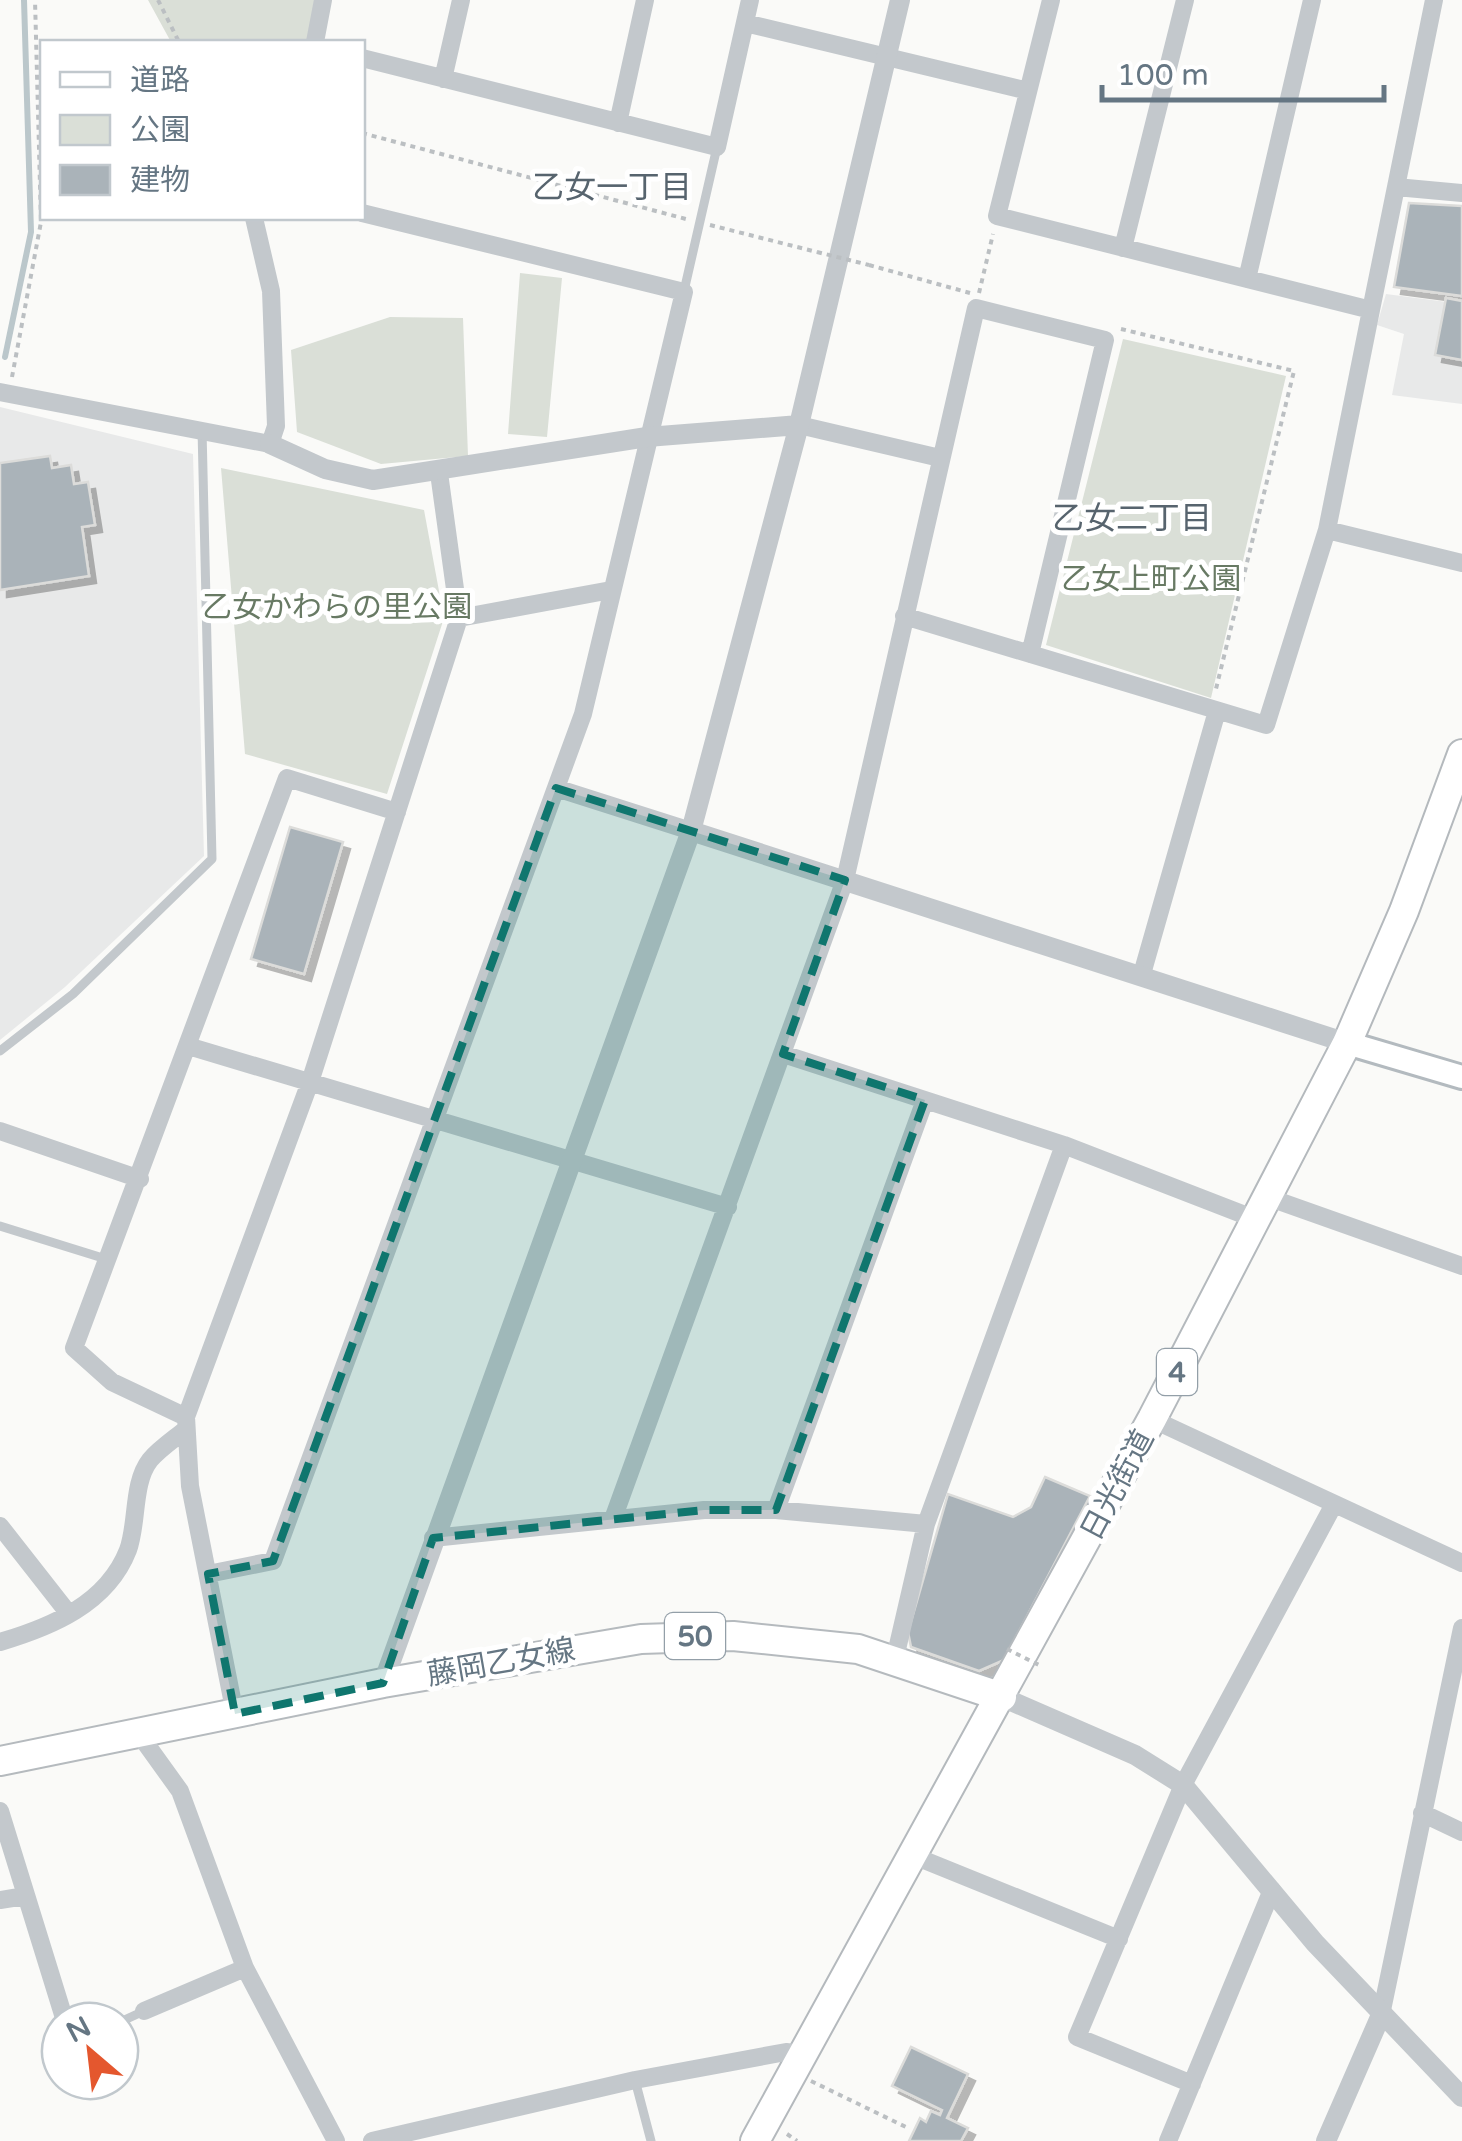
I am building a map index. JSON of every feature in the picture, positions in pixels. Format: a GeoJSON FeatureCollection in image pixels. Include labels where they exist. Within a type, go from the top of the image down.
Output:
{"type":"FeatureCollection","features":[{"type":"Feature","properties":{"kind":"main road","name":"日光街道"},"geometry":{"type":"LineString","coordinates":[[762,2138],[798,2063],[1152,1419],[1347,1044],[1461,762]]}},
{"type":"Feature","properties":{"kind":"main road"},"geometry":{"type":"LineString","coordinates":[[1347,1044],[1462,1077]]}},
{"type":"Feature","properties":{"kind":"main road","name":"藤岡乙女線"},"geometry":{"type":"LineString","coordinates":[[0,1761],[383,1684],[641,1638],[734,1636],[858,1649],[895,1658],[1002,1698]]}},
{"type":"Feature","properties":{"kind":"street"},"geometry":{"type":"LineString","coordinates":[[315,40],[323,0]]}},
{"type":"Feature","properties":{"kind":"street"},"geometry":{"type":"LineString","coordinates":[[443,79],[461,0]]}},
{"type":"Feature","properties":{"kind":"street"},"geometry":{"type":"LineString","coordinates":[[618,122],[645,0]]}},
{"type":"Feature","properties":{"kind":"street"},"geometry":{"type":"LineString","coordinates":[[365,59],[717,147],[750,0]]}},
{"type":"Feature","properties":{"kind":"street"},"geometry":{"type":"LineString","coordinates":[[383,1684],[432,1538],[691,832],[799,425],[900,0]]}},
{"type":"Feature","properties":{"kind":"street"},"geometry":{"type":"LineString","coordinates":[[1051,0],[997,216],[1371,310]]}},
{"type":"Feature","properties":{"kind":"street"},"geometry":{"type":"LineString","coordinates":[[1123,248],[1185,0]]}},
{"type":"Feature","properties":{"kind":"street"},"geometry":{"type":"LineString","coordinates":[[1246,279],[1312,0]]}},
{"type":"Feature","properties":{"kind":"street"},"geometry":{"type":"LineString","coordinates":[[904,616],[1266,725],[1327,530],[1434,0]]}},
{"type":"Feature","properties":{"kind":"street"},"geometry":{"type":"LineString","coordinates":[[746,23],[1028,91]]}},
{"type":"Feature","properties":{"kind":"street"},"geometry":{"type":"LineString","coordinates":[[1396,186],[1462,193]]}},
{"type":"Feature","properties":{"kind":"street"},"geometry":{"type":"LineString","coordinates":[[208,1574],[273,1561],[582,714],[684,292],[365,214]]}},
{"type":"Feature","properties":{"kind":"street"},"geometry":{"type":"LineString","coordinates":[[254,220],[271,291],[276,426],[270,444]]}},
{"type":"Feature","properties":{"kind":"street"},"geometry":{"type":"LineString","coordinates":[[612,1519],[845,880],[978,301],[1105,340],[1030,654]]}},
{"type":"Feature","properties":{"kind":"street"},"geometry":{"type":"LineString","coordinates":[[4,393],[270,444],[352,478],[439,473],[648,437],[799,425],[940,458]]}},
{"type":"Feature","properties":{"kind":"street"},"geometry":{"type":"LineString","coordinates":[[235,1714],[190,1486],[186,1423],[310,1082],[459,618],[439,473]]}},
{"type":"Feature","properties":{"kind":"street"},"geometry":{"type":"LineString","coordinates":[[1327,530],[1462,563]]}},
{"type":"Feature","properties":{"kind":"street"},"geometry":{"type":"LineString","coordinates":[[459,618],[612,590]]}},
{"type":"Feature","properties":{"kind":"street"},"geometry":{"type":"LineString","coordinates":[[1142,974],[1214,710]]}},
{"type":"Feature","properties":{"kind":"street"},"geometry":{"type":"LineString","coordinates":[[186,1423],[112,1382],[74,1348],[287,778],[397,812]]}},
{"type":"Feature","properties":{"kind":"street"},"geometry":{"type":"LineString","coordinates":[[556,788],[1142,974],[1347,1044]]}},
{"type":"Feature","properties":{"kind":"street"},"geometry":{"type":"LineString","coordinates":[[188,1046],[728,1206]]}},
{"type":"Feature","properties":{"kind":"street"},"geometry":{"type":"LineString","coordinates":[[783,1054],[1261,1208],[1462,1266]]}},
{"type":"Feature","properties":{"kind":"street"},"geometry":{"type":"LineString","coordinates":[[776,1510],[925,1100]]}},
{"type":"Feature","properties":{"kind":"street"},"geometry":{"type":"LineString","coordinates":[[0,1132],[140,1179]]}},
{"type":"Feature","properties":{"kind":"street"},"geometry":{"type":"LineString","coordinates":[[895,1658],[926,1524],[1064,1145]]}},
{"type":"Feature","properties":{"kind":"street"},"geometry":{"type":"LineString","coordinates":[[1152,1419],[1462,1563]]}},
{"type":"Feature","properties":{"kind":"street"},"geometry":{"type":"LineString","coordinates":[[0,1642],[44,1629],[69,1614],[109,1580],[128,1550],[148,1462],[186,1423]]}},
{"type":"Feature","properties":{"kind":"street"},"geometry":{"type":"LineString","coordinates":[[1192,2084],[1077,2037],[1183,1785],[1333,1506]]}},
{"type":"Feature","properties":{"kind":"street"},"geometry":{"type":"LineString","coordinates":[[432,1538],[704,1510],[776,1510],[926,1524]]}},
{"type":"Feature","properties":{"kind":"street"},"geometry":{"type":"LineString","coordinates":[[0,1526],[69,1614]]}},
{"type":"Feature","properties":{"kind":"street"},"geometry":{"type":"LineString","coordinates":[[1326,2141],[1381,2015],[1462,1628]]}},
{"type":"Feature","properties":{"kind":"street"},"geometry":{"type":"LineString","coordinates":[[1002,1698],[1135,1755],[1183,1785],[1381,2015],[1462,2097]]}},
{"type":"Feature","properties":{"kind":"street"},"geometry":{"type":"LineString","coordinates":[[140,1734],[180,1791],[245,1968],[336,2141]]}},
{"type":"Feature","properties":{"kind":"street"},"geometry":{"type":"LineString","coordinates":[[0,1811],[58,2001]]}},
{"type":"Feature","properties":{"kind":"street"},"geometry":{"type":"LineString","coordinates":[[1422,1814],[1462,1832]]}},
{"type":"Feature","properties":{"kind":"street"},"geometry":{"type":"LineString","coordinates":[[914,1856],[1119,1939]]}},
{"type":"Feature","properties":{"kind":"street"},"geometry":{"type":"LineString","coordinates":[[1168,2141],[1272,1890]]}},
{"type":"Feature","properties":{"kind":"street"},"geometry":{"type":"LineString","coordinates":[[0,1900],[26,1896]]}},
{"type":"Feature","properties":{"kind":"street"},"geometry":{"type":"LineString","coordinates":[[144,2012],[245,1968]]}},
{"type":"Feature","properties":{"kind":"street"},"geometry":{"type":"LineString","coordinates":[[372,2141],[635,2080],[786,2052],[798,2063]]}},
{"type":"Feature","properties":{"kind":"lane"},"geometry":{"type":"LineString","coordinates":[[684,292],[717,147]]}},
{"type":"Feature","properties":{"kind":"lane"},"geometry":{"type":"LineString","coordinates":[[0,1051],[73,994],[212,859],[202,428]]}},
{"type":"Feature","properties":{"kind":"lane"},"geometry":{"type":"LineString","coordinates":[[0,1226],[108,1260]]}},
{"type":"Feature","properties":{"kind":"lane"},"geometry":{"type":"LineString","coordinates":[[140,2014],[144,2012]]}},
{"type":"Feature","properties":{"kind":"lane"},"geometry":{"type":"LineString","coordinates":[[635,2080],[651,2141]]}},
{"type":"Feature","properties":{"kind":"path"},"geometry":{"type":"LineString","coordinates":[[35,0],[40,185]]}},
{"type":"Feature","properties":{"kind":"path"},"geometry":{"type":"LineString","coordinates":[[158,0],[178,40]]}},
{"type":"Feature","properties":{"kind":"path"},"geometry":{"type":"LineString","coordinates":[[365,134],[869,266],[978,301],[997,216]]}},
{"type":"Feature","properties":{"kind":"path"},"geometry":{"type":"LineString","coordinates":[[4,393],[31,297],[41,220]]}},
{"type":"Feature","properties":{"kind":"path"},"geometry":{"type":"LineString","coordinates":[[1109,326],[1294,371],[1214,710]]}},
{"type":"Feature","properties":{"kind":"path"},"geometry":{"type":"LineString","coordinates":[[1007,1649],[1039,1665]]}},
{"type":"Feature","properties":{"kind":"path"},"geometry":{"type":"LineString","coordinates":[[798,2063],[910,2128]]}},
{"type":"Feature","properties":{"kind":"highlighted area"},"geometry":{"type":"Polygon","coordinates":[[[556,788],[845,880],[783,1054],[925,1100],[776,1510],[704,1510],[433,1538],[383,1683],[235,1714],[208,1574],[273,1561],[556,788]]]}},
{"type":"Feature","properties":{"kind":"shaded area"},"geometry":{"type":"Polygon","coordinates":[[[1386,294],[1462,304],[1462,404],[1392,395],[1404,334],[1377,325],[1386,294]]]}},
{"type":"Feature","properties":{"kind":"shaded area"},"geometry":{"type":"Polygon","coordinates":[[[0,407],[193,454],[204,856],[65,987],[0,1040],[0,407]]]}},
{"type":"Feature","properties":{"kind":"green space"},"geometry":{"type":"Polygon","coordinates":[[[148,0],[317,0],[309,40],[170,40],[148,0]]]}},
{"type":"Feature","properties":{"kind":"green space"},"geometry":{"type":"Polygon","coordinates":[[[520,273],[562,278],[547,437],[508,434],[520,273]]]}},
{"type":"Feature","properties":{"kind":"green space"},"geometry":{"type":"Polygon","coordinates":[[[390,317],[463,318],[468,456],[381,464],[297,432],[291,350],[390,317]]]}},
{"type":"Feature","properties":{"kind":"green space","name":"乙女上町公園"},"geometry":{"type":"Polygon","coordinates":[[[1123,339],[1286,376],[1211,698],[1046,645],[1123,339]]]}},
{"type":"Feature","properties":{"kind":"green space","name":"乙女かわらの里公園"},"geometry":{"type":"Polygon","coordinates":[[[221,468],[424,510],[444,618],[387,794],[245,754],[221,468]]]}},
{"type":"Feature","properties":{"kind":"building"},"geometry":{"type":"Polygon","coordinates":[[[1409,203],[1462,206],[1462,296],[1394,287],[1409,203]]]}},
{"type":"Feature","properties":{"kind":"building"},"geometry":{"type":"Polygon","coordinates":[[[1446,298],[1462,301],[1462,360],[1435,355],[1446,298]]]}},
{"type":"Feature","properties":{"kind":"building"},"geometry":{"type":"Polygon","coordinates":[[[50,456],[52,468],[71,465],[74,484],[88,482],[95,525],[82,527],[89,576],[0,590],[0,463],[50,456]]]}},
{"type":"Feature","properties":{"kind":"building"},"geometry":{"type":"Polygon","coordinates":[[[290,827],[343,842],[304,974],[251,959],[290,827]]]}},
{"type":"Feature","properties":{"kind":"building"},"geometry":{"type":"Polygon","coordinates":[[[1045,1477],[1090,1496],[1004,1660],[979,1671],[911,1647],[908,1632],[948,1494],[1013,1517],[1031,1507],[1045,1477]]]}},
{"type":"Feature","properties":{"kind":"building"},"geometry":{"type":"Polygon","coordinates":[[[911,2047],[968,2074],[947,2118],[968,2128],[961,2141],[909,2141],[920,2118],[926,2122],[931,2111],[940,2115],[942,2110],[892,2086],[911,2047]]]}},
{"type":"Feature","properties":{"kind":"waterway"},"geometry":{"type":"LineString","coordinates":[[5,357],[31,232],[24,0]]}},
{"type":"Feature","properties":{"kind":"district","name":"乙女一丁目"},"geometry":{"type":"Point","coordinates":[612,187]}},
{"type":"Feature","properties":{"kind":"district","name":"乙女二丁目"},"geometry":{"type":"Point","coordinates":[1132,518]}}]}
